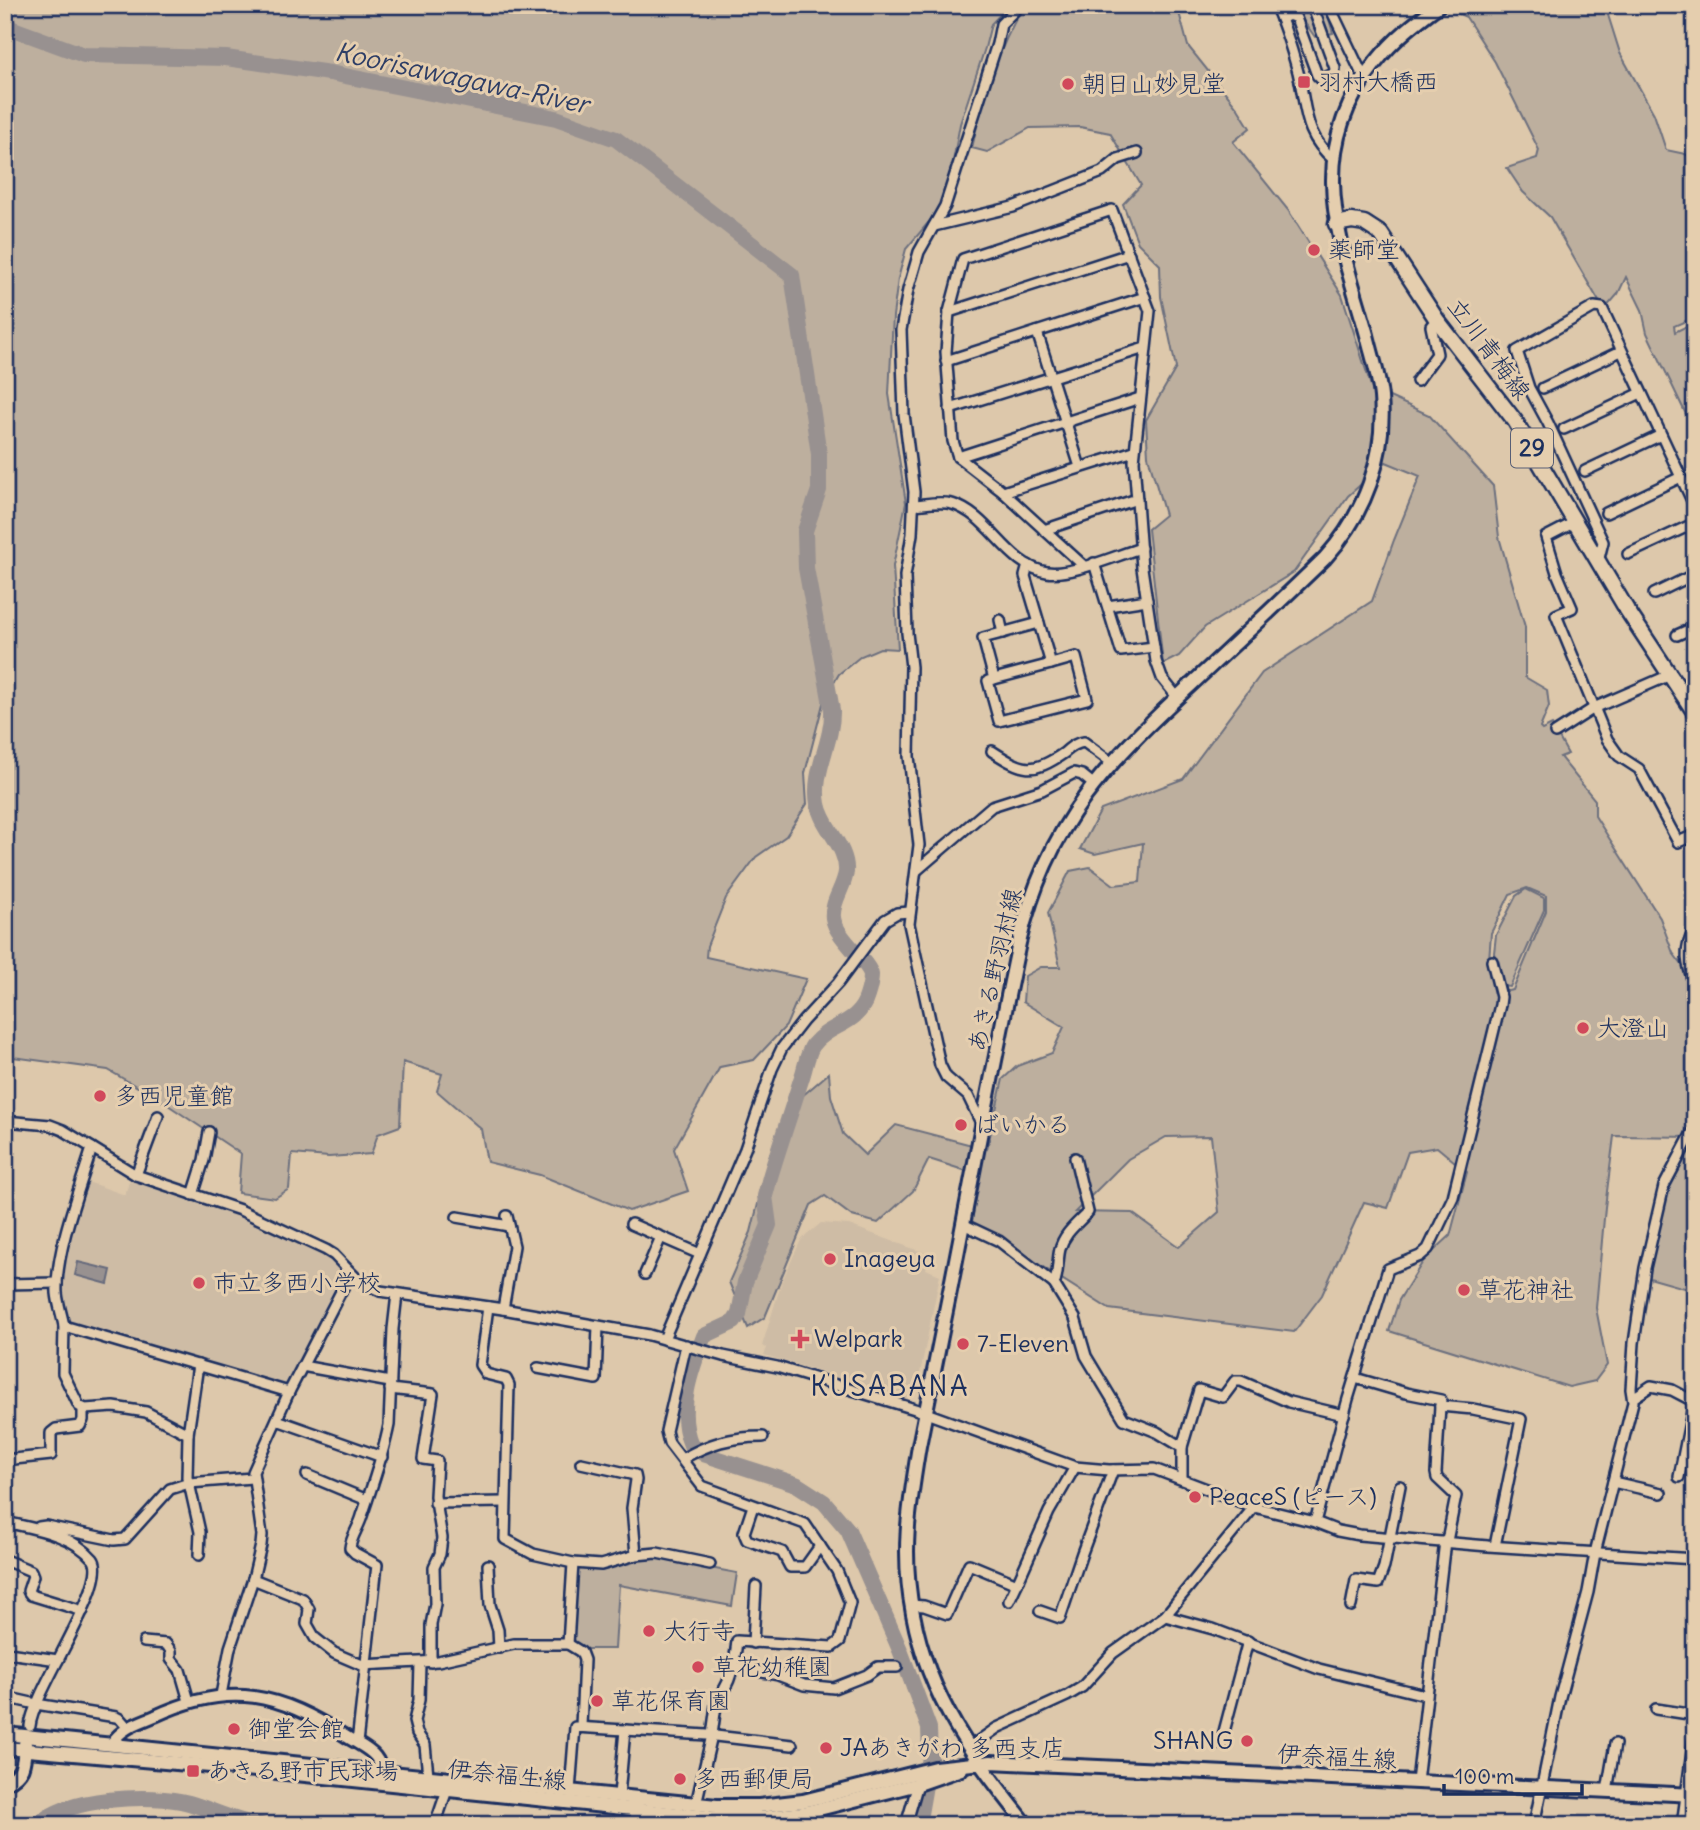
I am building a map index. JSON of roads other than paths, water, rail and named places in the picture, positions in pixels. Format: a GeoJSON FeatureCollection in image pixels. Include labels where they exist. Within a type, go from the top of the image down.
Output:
{"type":"FeatureCollection","features":[{"type":"Feature","properties":{"kind":"main road","name":"あきる野羽村線"},"geometry":{"type":"LineString","coordinates":[[1027,1825],[978,1763],[948,1713],[933,1681],[920,1647],[911,1605],[907,1575],[907,1517],[925,1412],[1027,911],[1053,847],[1077,806],[1111,762],[1325,558],[1351,525],[1372,478],[1381,436],[1382,412],[1379,382],[1336,224],[1332,191],[1334,160],[1349,108],[1368,71],[1401,35],[1439,5]]}},
{"type":"Feature","properties":{"kind":"main road","name":"立川青梅線"},"geometry":{"type":"LineString","coordinates":[[1336,224],[1358,222],[1377,230],[1437,320],[1515,421],[1598,562],[1695,713]]}},
{"type":"Feature","properties":{"kind":"main road","name":"伊奈福生線"},"geometry":{"type":"LineString","coordinates":[[5,1734],[28,1731],[111,1744],[381,1776],[447,1790],[636,1804],[759,1806],[803,1801],[978,1763],[1066,1764],[1690,1795]]}},
{"type":"Feature","properties":{"kind":"main road"},"geometry":{"type":"LineString","coordinates":[[5,1783],[19,1776],[24,1767],[28,1731]]}},
{"type":"Feature","properties":{"kind":"main road","name":"伊奈福生線"},"geometry":{"type":"LineString","coordinates":[[5,1748],[381,1776],[428,1775],[620,1796],[636,1804],[735,1821],[760,1818],[797,1819],[926,1776]]}},
{"type":"Feature","properties":{"kind":"street"},"geometry":{"type":"LineString","coordinates":[[982,1125],[968,1096],[946,1077],[940,1065],[909,924],[919,839],[909,756],[911,667],[905,576],[915,505],[904,414],[901,330],[919,252],[945,206],[958,170],[1001,24],[1020,5]]}},
{"type":"Feature","properties":{"kind":"street"},"geometry":{"type":"LineString","coordinates":[[1275,5],[1298,72],[1309,129],[1320,148],[1334,160]]}},
{"type":"Feature","properties":{"kind":"street"},"geometry":{"type":"LineString","coordinates":[[1281,19],[1289,15],[1296,18],[1317,75],[1321,79],[1334,74],[1335,68],[1312,5]]}},
{"type":"Feature","properties":{"kind":"street"},"geometry":{"type":"LineString","coordinates":[[1329,5],[1360,69]]}},
{"type":"Feature","properties":{"kind":"street"},"geometry":{"type":"LineString","coordinates":[[934,226],[981,217],[1013,207],[1102,172],[1118,159],[1137,153]]}},
{"type":"Feature","properties":{"kind":"street"},"geometry":{"type":"LineString","coordinates":[[1154,647],[1121,651],[1108,606],[1089,564],[1044,530],[1003,492],[958,457],[953,441],[950,410],[946,361],[949,312],[963,258],[1112,210],[1150,311],[1134,451],[1140,548],[1154,647],[1162,678],[1177,697]]}},
{"type":"Feature","properties":{"kind":"street"},"geometry":{"type":"LineString","coordinates":[[949,312],[1129,254]]}},
{"type":"Feature","properties":{"kind":"street"},"geometry":{"type":"LineString","coordinates":[[946,361],[1145,297]]}},
{"type":"Feature","properties":{"kind":"street"},"geometry":{"type":"LineString","coordinates":[[1598,562],[1603,542],[1548,423],[1528,388],[1517,351],[1594,307],[1602,308],[1695,507]]}},
{"type":"Feature","properties":{"kind":"street"},"geometry":{"type":"LineString","coordinates":[[1417,381],[1437,354],[1431,326],[1437,320]]}},
{"type":"Feature","properties":{"kind":"street"},"geometry":{"type":"LineString","coordinates":[[1037,332],[1080,467]]}},
{"type":"Feature","properties":{"kind":"street"},"geometry":{"type":"LineString","coordinates":[[950,410],[1145,348]]}},
{"type":"Feature","properties":{"kind":"street"},"geometry":{"type":"LineString","coordinates":[[1543,388],[1621,351]]}},
{"type":"Feature","properties":{"kind":"street"},"geometry":{"type":"LineString","coordinates":[[1564,429],[1641,393]]}},
{"type":"Feature","properties":{"kind":"street"},"geometry":{"type":"LineString","coordinates":[[958,457],[1140,398]]}},
{"type":"Feature","properties":{"kind":"street"},"geometry":{"type":"LineString","coordinates":[[1585,471],[1661,435]]}},
{"type":"Feature","properties":{"kind":"street"},"geometry":{"type":"LineString","coordinates":[[1003,492],[1134,451]]}},
{"type":"Feature","properties":{"kind":"street"},"geometry":{"type":"LineString","coordinates":[[1606,513],[1681,477]]}},
{"type":"Feature","properties":{"kind":"street"},"geometry":{"type":"LineString","coordinates":[[1044,530],[1137,499]]}},
{"type":"Feature","properties":{"kind":"street"},"geometry":{"type":"LineString","coordinates":[[915,505],[950,503],[963,508],[1028,565],[1046,572],[1061,572],[1140,548]]}},
{"type":"Feature","properties":{"kind":"street"},"geometry":{"type":"LineString","coordinates":[[1575,522],[1546,537],[1572,608],[1556,615],[1607,739],[1619,756],[1639,769],[1678,842],[1693,839]]}},
{"type":"Feature","properties":{"kind":"street"},"geometry":{"type":"LineString","coordinates":[[1628,554],[1695,523]]}},
{"type":"Feature","properties":{"kind":"street"},"geometry":{"type":"LineString","coordinates":[[1028,565],[1025,576],[1051,664]]}},
{"type":"Feature","properties":{"kind":"street"},"geometry":{"type":"LineString","coordinates":[[1654,594],[1695,575]]}},
{"type":"Feature","properties":{"kind":"street"},"geometry":{"type":"LineString","coordinates":[[1108,606],[1147,600]]}},
{"type":"Feature","properties":{"kind":"street"},"geometry":{"type":"LineString","coordinates":[[1000,620],[1003,632]]}},
{"type":"Feature","properties":{"kind":"street"},"geometry":{"type":"LineString","coordinates":[[994,679],[983,638],[1040,623]]}},
{"type":"Feature","properties":{"kind":"street"},"geometry":{"type":"LineString","coordinates":[[1677,635],[1695,627]]}},
{"type":"Feature","properties":{"kind":"street"},"geometry":{"type":"LineString","coordinates":[[1076,657],[1087,699],[999,722],[988,681],[994,679],[1076,657]]}},
{"type":"Feature","properties":{"kind":"street"},"geometry":{"type":"LineString","coordinates":[[1556,733],[1594,708],[1670,675]]}},
{"type":"Feature","properties":{"kind":"street"},"geometry":{"type":"LineString","coordinates":[[992,751],[1017,767],[1036,768],[1084,742],[1111,762]]}},
{"type":"Feature","properties":{"kind":"street"},"geometry":{"type":"LineString","coordinates":[[916,871],[992,806],[1042,790],[1074,773],[1082,775],[1093,784]]}},
{"type":"Feature","properties":{"kind":"street"},"geometry":{"type":"LineString","coordinates":[[664,1339],[745,1149],[772,1069],[782,1048],[838,983],[885,920],[897,913],[910,912]]}},
{"type":"Feature","properties":{"kind":"street"},"geometry":{"type":"LineString","coordinates":[[1695,930],[1689,938],[1686,960],[1695,986]]}},
{"type":"Feature","properties":{"kind":"street"},"geometry":{"type":"LineString","coordinates":[[1315,1522],[1388,1269],[1420,1256],[1428,1249],[1453,1197],[1500,1005],[1501,998],[1492,961]]}},
{"type":"Feature","properties":{"kind":"street"},"geometry":{"type":"LineString","coordinates":[[136,1175],[158,1116]]}},
{"type":"Feature","properties":{"kind":"street"},"geometry":{"type":"LineString","coordinates":[[5,1121],[50,1125],[71,1134],[136,1175],[240,1210],[326,1250],[343,1264],[350,1274],[368,1287],[598,1326],[777,1367],[925,1412],[1075,1467],[1154,1469],[1254,1507],[1315,1522],[1338,1531],[1494,1546],[1695,1559]]}},
{"type":"Feature","properties":{"kind":"street"},"geometry":{"type":"LineString","coordinates":[[1534,1825],[1560,1697],[1588,1592],[1633,1398],[1634,1343],[1645,1268],[1664,1186],[1695,1127]]}},
{"type":"Feature","properties":{"kind":"street"},"geometry":{"type":"LineString","coordinates":[[193,1195],[209,1132]]}},
{"type":"Feature","properties":{"kind":"street"},"geometry":{"type":"LineString","coordinates":[[92,1148],[70,1219],[57,1283],[57,1297],[64,1326],[63,1373],[79,1406],[83,1408],[114,1407],[146,1412],[188,1434]]}},
{"type":"Feature","properties":{"kind":"street"},"geometry":{"type":"LineString","coordinates":[[1054,1284],[1059,1251],[1065,1235],[1088,1212],[1075,1158]]}},
{"type":"Feature","properties":{"kind":"street"},"geometry":{"type":"LineString","coordinates":[[457,1217],[508,1221],[514,1246],[503,1309]]}},
{"type":"Feature","properties":{"kind":"street"},"geometry":{"type":"LineString","coordinates":[[631,1224],[700,1254]]}},
{"type":"Feature","properties":{"kind":"street"},"geometry":{"type":"LineString","coordinates":[[963,1224],[999,1241],[1054,1284],[1075,1318],[1091,1365],[1124,1419],[1157,1432],[1182,1447]]}},
{"type":"Feature","properties":{"kind":"street"},"geometry":{"type":"LineString","coordinates":[[645,1274],[661,1237]]}},
{"type":"Feature","properties":{"kind":"street"},"geometry":{"type":"LineString","coordinates":[[221,1695],[230,1648],[253,1579],[262,1535],[253,1472],[289,1392],[350,1274]]}},
{"type":"Feature","properties":{"kind":"street"},"geometry":{"type":"LineString","coordinates":[[5,1284],[57,1283]]}},
{"type":"Feature","properties":{"kind":"street"},"geometry":{"type":"LineString","coordinates":[[357,1743],[377,1565],[350,1548],[382,1457],[389,1424],[397,1294]]}},
{"type":"Feature","properties":{"kind":"street"},"geometry":{"type":"LineString","coordinates":[[488,1307],[480,1366],[486,1374],[506,1379],[509,1385],[505,1539],[533,1554],[573,1563],[601,1565],[636,1555],[657,1553],[710,1564]]}},
{"type":"Feature","properties":{"kind":"street"},"geometry":{"type":"LineString","coordinates":[[64,1326],[289,1392]]}},
{"type":"Feature","properties":{"kind":"street"},"geometry":{"type":"LineString","coordinates":[[538,1368],[596,1379],[598,1326]]}},
{"type":"Feature","properties":{"kind":"street"},"geometry":{"type":"LineString","coordinates":[[689,1346],[666,1431],[669,1443],[702,1486],[805,1524],[837,1571],[850,1604],[839,1641],[832,1647],[737,1642],[724,1692],[717,1698],[712,1735],[696,1804]]}},
{"type":"Feature","properties":{"kind":"street"},"geometry":{"type":"LineString","coordinates":[[198,1365],[188,1434],[187,1478],[200,1532],[199,1555]]}},
{"type":"Feature","properties":{"kind":"street"},"geometry":{"type":"LineString","coordinates":[[302,1366],[433,1394],[423,1459],[437,1461],[435,1503],[442,1538],[440,1554],[434,1567],[435,1604],[431,1625],[431,1662]]}},
{"type":"Feature","properties":{"kind":"street"},"geometry":{"type":"LineString","coordinates":[[1355,1378],[1406,1393],[1441,1399],[1436,1473],[1437,1478],[1456,1496],[1446,1541],[1425,1695],[1417,1782]]}},
{"type":"Feature","properties":{"kind":"street"},"geometry":{"type":"LineString","coordinates":[[1182,1479],[1182,1447],[1199,1390],[1223,1397],[1235,1381],[1241,1381],[1289,1402],[1344,1415]]}},
{"type":"Feature","properties":{"kind":"street"},"geometry":{"type":"LineString","coordinates":[[1633,1398],[1651,1386],[1672,1390],[1694,1402],[1679,1477]]}},
{"type":"Feature","properties":{"kind":"street"},"geometry":{"type":"LineString","coordinates":[[1440,1406],[1473,1409],[1521,1419],[1494,1546]]}},
{"type":"Feature","properties":{"kind":"street"},"geometry":{"type":"LineString","coordinates":[[5,1460],[48,1457],[52,1450],[51,1433],[56,1429],[80,1426],[83,1408]]}},
{"type":"Feature","properties":{"kind":"street"},"geometry":{"type":"LineString","coordinates":[[277,1420],[382,1457]]}},
{"type":"Feature","properties":{"kind":"street"},"geometry":{"type":"LineString","coordinates":[[682,1459],[711,1444],[742,1437],[762,1437]]}},
{"type":"Feature","properties":{"kind":"street"},"geometry":{"type":"LineString","coordinates":[[581,1463],[635,1475],[632,1508],[636,1555]]}},
{"type":"Feature","properties":{"kind":"street"},"geometry":{"type":"LineString","coordinates":[[1009,1601],[1049,1512],[1075,1467]]}},
{"type":"Feature","properties":{"kind":"street"},"geometry":{"type":"LineString","coordinates":[[1040,1611],[1060,1618],[1113,1470]]}},
{"type":"Feature","properties":{"kind":"street"},"geometry":{"type":"LineString","coordinates":[[307,1475],[367,1500]]}},
{"type":"Feature","properties":{"kind":"street"},"geometry":{"type":"LineString","coordinates":[[30,1528],[46,1525],[114,1540],[125,1539],[170,1489],[189,1483],[252,1478]]}},
{"type":"Feature","properties":{"kind":"street"},"geometry":{"type":"LineString","coordinates":[[1613,1482],[1661,1493]]}},
{"type":"Feature","properties":{"kind":"street"},"geometry":{"type":"LineString","coordinates":[[1351,1606],[1356,1580],[1378,1583],[1384,1567],[1399,1486]]}},
{"type":"Feature","properties":{"kind":"street"},"geometry":{"type":"LineString","coordinates":[[435,1503],[505,1502]]}},
{"type":"Feature","properties":{"kind":"street"},"geometry":{"type":"LineString","coordinates":[[753,1506],[744,1534],[747,1540],[782,1552],[790,1567],[805,1567],[820,1546]]}},
{"type":"Feature","properties":{"kind":"street"},"geometry":{"type":"LineString","coordinates":[[970,1747],[997,1728],[1082,1687],[1112,1653],[1165,1616],[1254,1507]]}},
{"type":"Feature","properties":{"kind":"street"},"geometry":{"type":"LineString","coordinates":[[5,1522],[57,1535],[72,1542],[93,1559],[97,1574],[83,1611],[36,1704],[28,1731]]}},
{"type":"Feature","properties":{"kind":"street"},"geometry":{"type":"LineString","coordinates":[[5,1560],[31,1571],[33,1576],[28,1591],[31,1595],[83,1611]]}},
{"type":"Feature","properties":{"kind":"street"},"geometry":{"type":"LineString","coordinates":[[568,1644],[573,1563]]}},
{"type":"Feature","properties":{"kind":"street"},"geometry":{"type":"LineString","coordinates":[[911,1605],[924,1606],[947,1614],[969,1564],[1017,1584]]}},
{"type":"Feature","properties":{"kind":"street"},"geometry":{"type":"LineString","coordinates":[[488,1565],[490,1605],[498,1630],[499,1648]]}},
{"type":"Feature","properties":{"kind":"street"},"geometry":{"type":"LineString","coordinates":[[253,1579],[303,1599],[309,1609],[307,1624],[315,1638],[334,1653],[367,1666],[431,1662],[514,1644],[568,1644],[581,1653],[584,1660],[581,1726]]}},
{"type":"Feature","properties":{"kind":"street"},"geometry":{"type":"LineString","coordinates":[[753,1643],[757,1586]]}},
{"type":"Feature","properties":{"kind":"street"},"geometry":{"type":"LineString","coordinates":[[1165,1616],[1213,1629],[1319,1669],[1425,1695]]}},
{"type":"Feature","properties":{"kind":"street"},"geometry":{"type":"LineString","coordinates":[[144,1642],[166,1644],[171,1651],[171,1659],[180,1670],[190,1702]]}},
{"type":"Feature","properties":{"kind":"street"},"geometry":{"type":"LineString","coordinates":[[1221,1743],[1248,1642]]}},
{"type":"Feature","properties":{"kind":"street"},"geometry":{"type":"LineString","coordinates":[[8,1653],[58,1660]]}},
{"type":"Feature","properties":{"kind":"street"},"geometry":{"type":"LineString","coordinates":[[420,1662],[419,1700],[414,1721],[425,1745],[428,1775]]}},
{"type":"Feature","properties":{"kind":"street"},"geometry":{"type":"LineString","coordinates":[[732,1666],[778,1675],[804,1685],[834,1688],[867,1675],[878,1667],[897,1667]]}},
{"type":"Feature","properties":{"kind":"street"},"geometry":{"type":"LineString","coordinates":[[111,1744],[118,1733],[190,1702],[221,1695],[259,1697],[308,1714],[357,1743],[377,1756],[381,1776]]}},
{"type":"Feature","properties":{"kind":"street"},"geometry":{"type":"LineString","coordinates":[[5,1697],[120,1718],[128,1728]]}},
{"type":"Feature","properties":{"kind":"street"},"geometry":{"type":"LineString","coordinates":[[1656,1709],[1695,1714]]}},
{"type":"Feature","properties":{"kind":"street"},"geometry":{"type":"LineString","coordinates":[[570,1791],[575,1727],[712,1735],[792,1745]]}},
{"type":"Feature","properties":{"kind":"street"},"geometry":{"type":"LineString","coordinates":[[620,1796],[625,1730]]}},
{"type":"Feature","properties":{"kind":"street"},"geometry":{"type":"LineString","coordinates":[[1682,1825],[1690,1795],[1695,1730]]}},
{"type":"Feature","properties":{"kind":"street"},"geometry":{"type":"LineString","coordinates":[[1607,1791],[1615,1744]]}},
{"type":"Feature","properties":{"kind":"street"},"geometry":{"type":"LineString","coordinates":[[906,1825],[926,1776]]}},
{"type":"Feature","properties":{"kind":"street"},"geometry":{"type":"LineString","coordinates":[[435,1825],[447,1790]]}},
{"type":"Feature","properties":{"kind":"street"},"geometry":{"type":"LineString","coordinates":[[636,1804],[636,1825]]}},
{"type":"Feature","properties":{"kind":"waterway","name":"Koorisawagawa-River"},"geometry":{"type":"LineString","coordinates":[[5,26],[84,55],[226,58],[330,73],[556,118],[616,139],[792,275],[819,454],[819,490],[805,531],[806,568],[832,710],[818,780],[818,804],[846,863],[845,878],[834,906],[835,926],[865,963],[871,980],[863,1006],[857,1013],[827,1032],[809,1052],[765,1196],[769,1225],[745,1282],[739,1314],[734,1322],[704,1336],[690,1376],[685,1418],[691,1445],[706,1455],[796,1484],[824,1502],[848,1530],[900,1650],[929,1728],[930,1757],[918,1825]]}},
{"type":"Feature","properties":{"kind":"waterway"},"geometry":{"type":"LineString","coordinates":[[38,1825],[68,1808],[132,1798],[189,1803],[233,1819],[261,1825]]}},
{"type":"Feature","properties":{"kind":"place","name":"羽村大橋西"},"geometry":{"type":"Point","coordinates":[1304,82]}},
{"type":"Feature","properties":{"kind":"place","name":"朝日山妙見堂"},"geometry":{"type":"Point","coordinates":[1068,84]}},
{"type":"Feature","properties":{"kind":"place","name":"薬師堂"},"geometry":{"type":"Point","coordinates":[1314,250]}},
{"type":"Feature","properties":{"kind":"place","name":"大澄山"},"geometry":{"type":"Point","coordinates":[1583,1028]}},
{"type":"Feature","properties":{"kind":"place","name":"多西児童館"},"geometry":{"type":"Point","coordinates":[100,1096]}},
{"type":"Feature","properties":{"kind":"place","name":"ばいかる"},"geometry":{"type":"Point","coordinates":[961,1125]}},
{"type":"Feature","properties":{"kind":"place","name":"Inageya"},"geometry":{"type":"Point","coordinates":[830,1259]}},
{"type":"Feature","properties":{"kind":"place","name":"市立多西小学校"},"geometry":{"type":"Point","coordinates":[199,1283]}},
{"type":"Feature","properties":{"kind":"place","name":"草花神社"},"geometry":{"type":"Point","coordinates":[1464,1290]}},
{"type":"Feature","properties":{"kind":"place","name":"Welpark"},"geometry":{"type":"Point","coordinates":[800,1339]}},
{"type":"Feature","properties":{"kind":"place","name":"7-Eleven"},"geometry":{"type":"Point","coordinates":[963,1344]}},
{"type":"Feature","properties":{"kind":"place","name":"PeaceS (ピース)"},"geometry":{"type":"Point","coordinates":[1195,1497]}},
{"type":"Feature","properties":{"kind":"place","name":"大行寺"},"geometry":{"type":"Point","coordinates":[649,1631]}},
{"type":"Feature","properties":{"kind":"place","name":"草花幼稚園"},"geometry":{"type":"Point","coordinates":[698,1667]}},
{"type":"Feature","properties":{"kind":"place","name":"草花保育園"},"geometry":{"type":"Point","coordinates":[597,1701]}},
{"type":"Feature","properties":{"kind":"place","name":"御堂会館"},"geometry":{"type":"Point","coordinates":[234,1729]}},
{"type":"Feature","properties":{"kind":"place","name":"SHANG"},"geometry":{"type":"Point","coordinates":[1247,1741]}},
{"type":"Feature","properties":{"kind":"place","name":"JAあきがわ 多西支店"},"geometry":{"type":"Point","coordinates":[826,1748]}},
{"type":"Feature","properties":{"kind":"place","name":"あきる野市民球場"},"geometry":{"type":"Point","coordinates":[193,1771]}},
{"type":"Feature","properties":{"kind":"place","name":"多西郵便局"},"geometry":{"type":"Point","coordinates":[680,1779]}},
{"type":"Feature","properties":{"kind":"district","name":"KUSABANA"},"geometry":{"type":"Point","coordinates":[890,1386]}}]}
